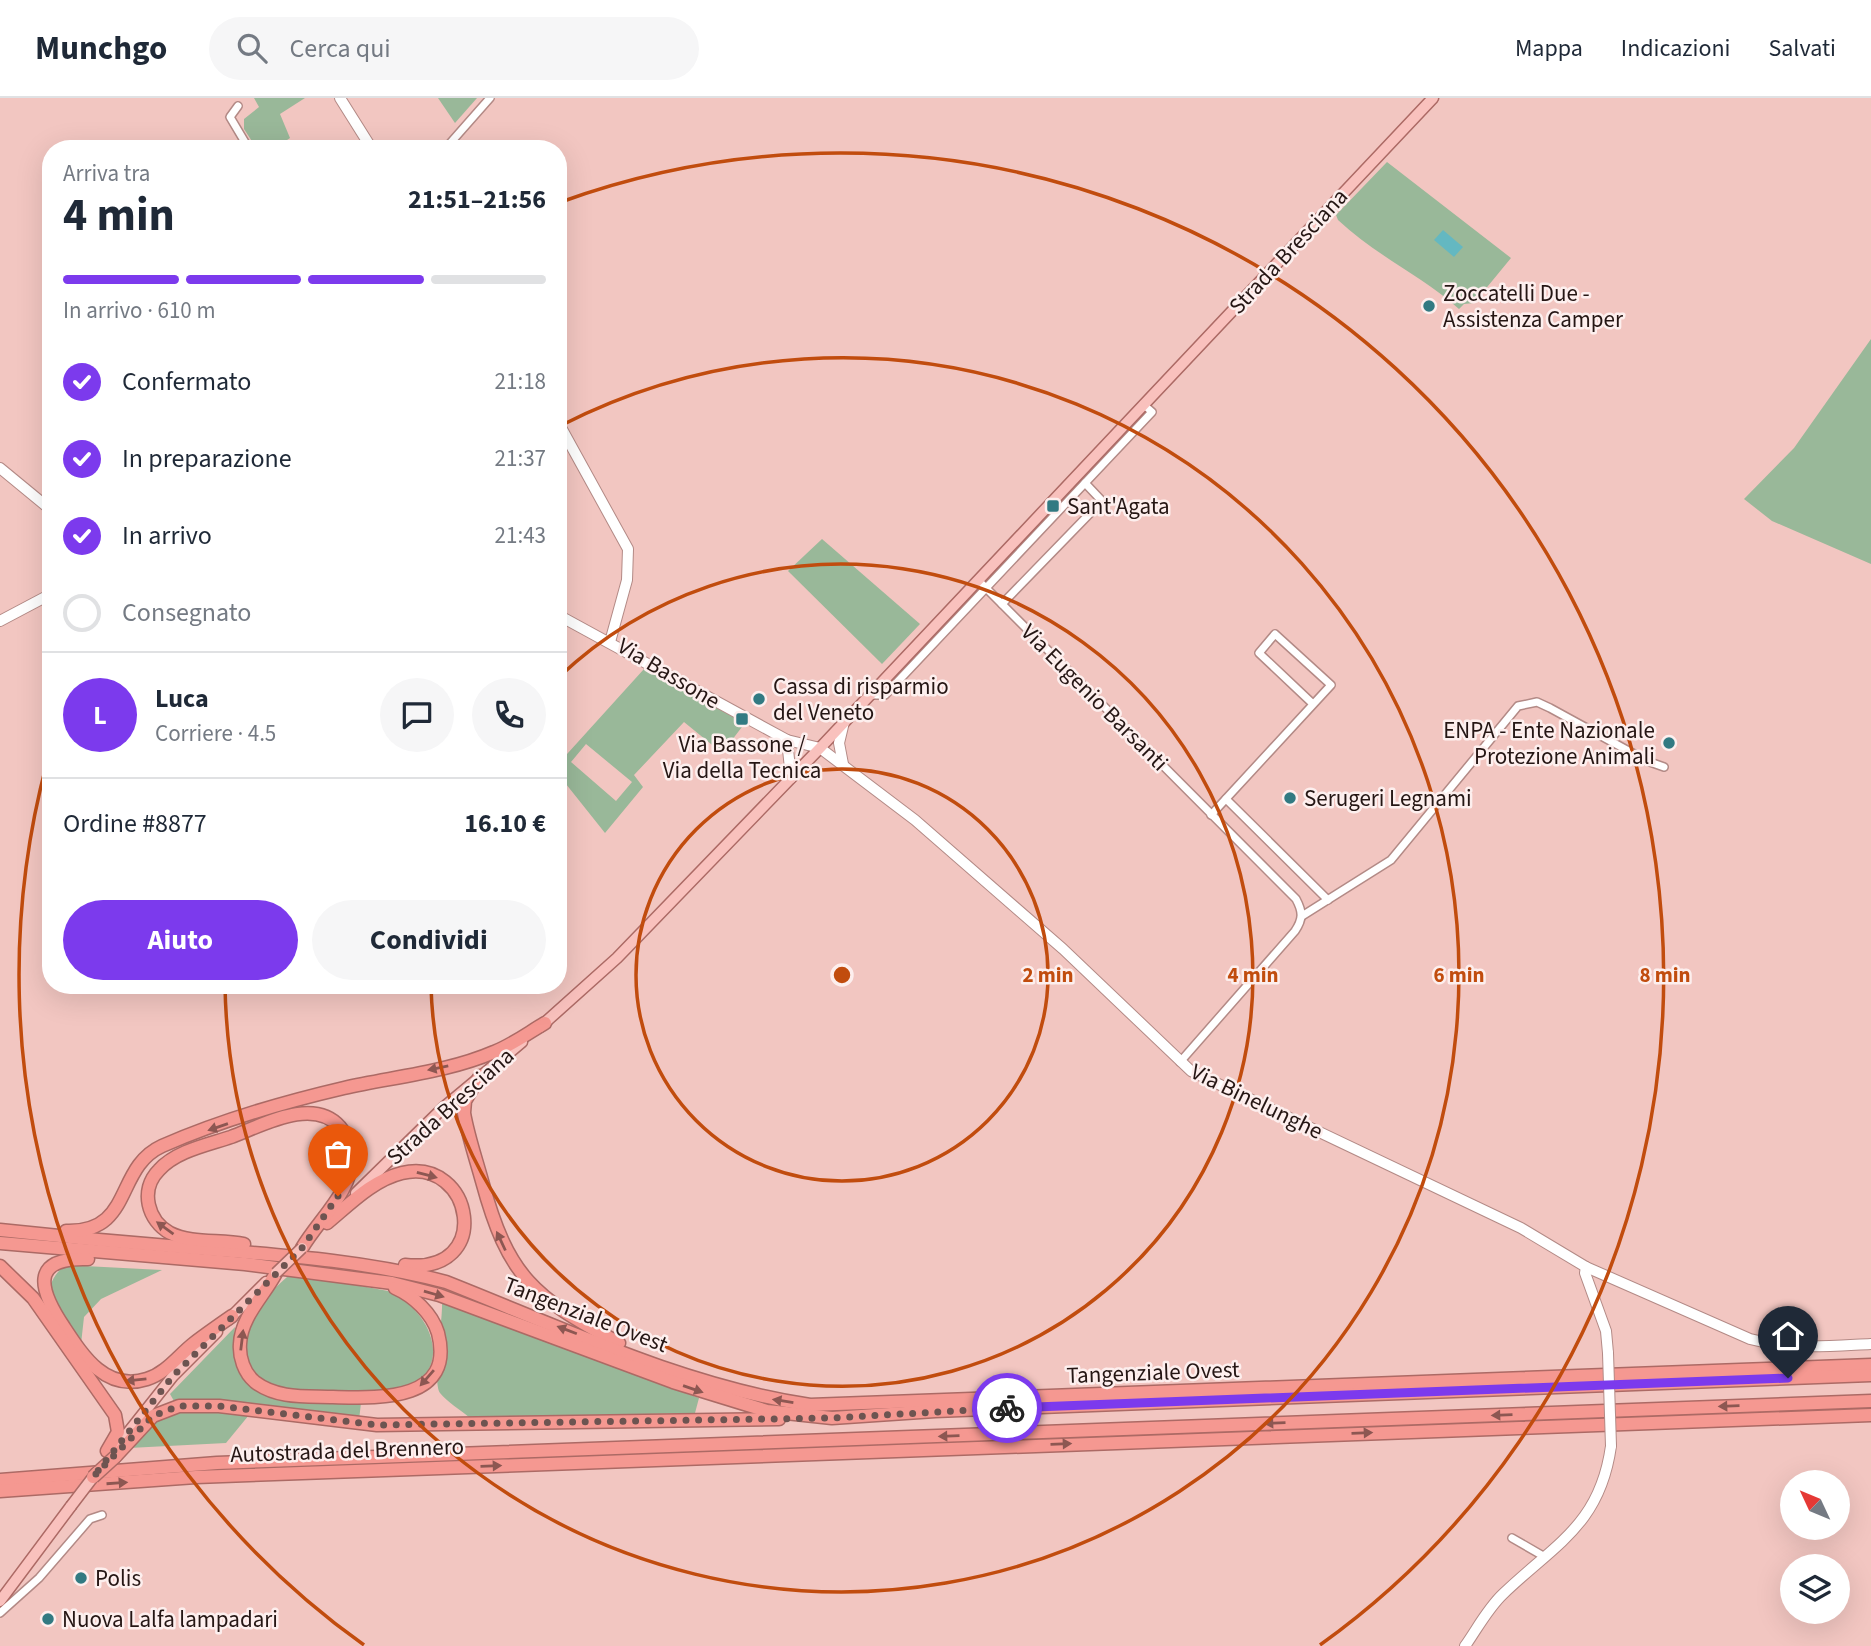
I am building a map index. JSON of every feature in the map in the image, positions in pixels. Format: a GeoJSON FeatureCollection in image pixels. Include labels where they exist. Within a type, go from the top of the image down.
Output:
{"type":"FeatureCollection","features":[{"type":"Feature","properties":{"kind":"highway"},"geometry":{"type":"LineString","coordinates":[[0,1230],[71,1231],[93,1227],[112,1215],[140,1163],[161,1147],[299,1099],[485,1056],[545,1023]]}},
{"type":"Feature","properties":{"kind":"highway"},"geometry":{"type":"LineString","coordinates":[[480,1076],[465,1101],[464,1113],[502,1245],[525,1279],[556,1306],[645,1360]]}},
{"type":"Feature","properties":{"kind":"highway"},"geometry":{"type":"LineString","coordinates":[[278,1254],[241,1243],[185,1238],[163,1229],[153,1219],[148,1205],[149,1189],[155,1175],[164,1166],[187,1153],[288,1117],[321,1114],[342,1129],[352,1153],[345,1184],[326,1219],[302,1248]]}},
{"type":"Feature","properties":{"kind":"highway"},"geometry":{"type":"LineString","coordinates":[[326,1219],[377,1184],[409,1172],[428,1173],[444,1181],[455,1191],[463,1208],[464,1229],[458,1248],[434,1265],[337,1261]]}},
{"type":"Feature","properties":{"kind":"highway","name":"Tangenziale Ovest"},"geometry":{"type":"LineString","coordinates":[[0,1230],[278,1254],[371,1265],[446,1282],[645,1360],[727,1388],[810,1405],[1871,1365]]}},
{"type":"Feature","properties":{"kind":"highway","name":"Tangenziale Ovest"},"geometry":{"type":"LineString","coordinates":[[0,1243],[246,1264],[392,1283],[439,1295],[712,1395],[767,1411],[832,1418],[935,1411],[1871,1375]]}},
{"type":"Feature","properties":{"kind":"highway"},"geometry":{"type":"LineString","coordinates":[[232,1316],[155,1376],[139,1381],[120,1381],[101,1373],[83,1356],[49,1305],[43,1282],[50,1268],[68,1259],[246,1264]]}},
{"type":"Feature","properties":{"kind":"highway"},"geometry":{"type":"LineString","coordinates":[[0,1266],[33,1298],[115,1415],[118,1432],[111,1454]]}},
{"type":"Feature","properties":{"kind":"highway"},"geometry":{"type":"LineString","coordinates":[[276,1273],[263,1290],[244,1325],[240,1348],[247,1372],[263,1388],[297,1396],[384,1399],[411,1391],[431,1376],[439,1358],[438,1332],[429,1316],[410,1297],[391,1287],[295,1270]]}},
{"type":"Feature","properties":{"kind":"highway","name":"Autostrada del Brennero"},"geometry":{"type":"LineString","coordinates":[[0,1480],[217,1463],[1871,1401]]}},
{"type":"Feature","properties":{"kind":"highway"},"geometry":{"type":"LineString","coordinates":[[93,1477],[111,1454],[153,1416],[179,1406],[219,1406],[377,1425],[832,1418]]}},
{"type":"Feature","properties":{"kind":"highway","name":"Autostrada del Brennero"},"geometry":{"type":"LineString","coordinates":[[0,1491],[196,1477],[1871,1415]]}},
{"type":"Feature","properties":{"kind":"main road","name":"Strada Bresciana"},"geometry":{"type":"LineString","coordinates":[[326,1219],[415,1134],[617,958],[869,695],[893,678],[982,584],[1143,404],[1433,98]]}},
{"type":"Feature","properties":{"kind":"main road"},"geometry":{"type":"LineString","coordinates":[[276,1273],[302,1248]]}},
{"type":"Feature","properties":{"kind":"main road"},"geometry":{"type":"LineString","coordinates":[[111,1454],[173,1376],[232,1316],[263,1290]]}},
{"type":"Feature","properties":{"kind":"main road"},"geometry":{"type":"LineString","coordinates":[[0,1601],[93,1477]]}},
{"type":"Feature","properties":{"kind":"street"},"geometry":{"type":"LineString","coordinates":[[341,98],[367,140]]}},
{"type":"Feature","properties":{"kind":"street"},"geometry":{"type":"LineString","coordinates":[[453,140],[490,98]]}},
{"type":"Feature","properties":{"kind":"street"},"geometry":{"type":"LineString","coordinates":[[238,106],[230,117],[244,140]]}},
{"type":"Feature","properties":{"kind":"street","name":"Strada Bresciana"},"geometry":{"type":"LineString","coordinates":[[982,584],[1085,483],[1152,412],[1143,404]]}},
{"type":"Feature","properties":{"kind":"street","name":"Via Bassone"},"geometry":{"type":"LineString","coordinates":[[567,438],[628,548],[627,580],[610,642],[787,740],[820,748]]}},
{"type":"Feature","properties":{"kind":"street"},"geometry":{"type":"LineString","coordinates":[[0,468],[42,503]]}},
{"type":"Feature","properties":{"kind":"street"},"geometry":{"type":"LineString","coordinates":[[1002,604],[1102,501],[1085,483]]}},
{"type":"Feature","properties":{"kind":"street","name":"Via Eugenio Barsanti"},"geometry":{"type":"LineString","coordinates":[[982,584],[1296,899],[1302,916]]}},
{"type":"Feature","properties":{"kind":"street"},"geometry":{"type":"LineString","coordinates":[[0,621],[42,599]]}},
{"type":"Feature","properties":{"kind":"street"},"geometry":{"type":"LineString","coordinates":[[567,620],[610,642]]}},
{"type":"Feature","properties":{"kind":"street"},"geometry":{"type":"LineString","coordinates":[[1211,815],[1331,685],[1275,634],[1259,653],[1313,704]]}},
{"type":"Feature","properties":{"kind":"street"},"geometry":{"type":"LineString","coordinates":[[1180,1062],[1295,931],[1302,916],[1391,860],[1506,717],[1527,702],[1550,708],[1647,761],[1664,767]]}},
{"type":"Feature","properties":{"kind":"street"},"geometry":{"type":"LineString","coordinates":[[843,765],[839,743],[844,722]]}},
{"type":"Feature","properties":{"kind":"street"},"geometry":{"type":"LineString","coordinates":[[787,740],[791,778]]}},
{"type":"Feature","properties":{"kind":"street","name":"Via Binelunghe"},"geometry":{"type":"LineString","coordinates":[[820,748],[996,889],[1191,1071],[1521,1228],[1586,1266],[1763,1342],[1802,1348],[1871,1343]]}},
{"type":"Feature","properties":{"kind":"street"},"geometry":{"type":"LineString","coordinates":[[1226,799],[1328,900]]}},
{"type":"Feature","properties":{"kind":"street"},"geometry":{"type":"LineString","coordinates":[[1465,1646],[1500,1596],[1545,1557],[1595,1504],[1608,1472],[1611,1446],[1606,1331],[1585,1273],[1586,1266]]}},
{"type":"Feature","properties":{"kind":"street"},"geometry":{"type":"LineString","coordinates":[[0,1613],[39,1578],[90,1519],[102,1515]]}},
{"type":"Feature","properties":{"kind":"street"},"geometry":{"type":"LineString","coordinates":[[1512,1538],[1545,1557]]}},
{"type":"Feature","properties":{"kind":"green space"},"geometry":{"type":"Polygon","coordinates":[[[254,98],[305,98],[280,114],[290,138],[287,140],[251,140],[244,129],[244,119],[259,107],[254,98]]]}},
{"type":"Feature","properties":{"kind":"green space"},"geometry":{"type":"Polygon","coordinates":[[[438,98],[477,98],[455,123],[438,98]]]}},
{"type":"Feature","properties":{"kind":"green space"},"geometry":{"type":"Polygon","coordinates":[[[1387,162],[1511,258],[1474,303],[1464,304],[1459,309],[1352,233],[1338,220],[1336,215],[1387,162]]]}},
{"type":"Feature","properties":{"kind":"green space"},"geometry":{"type":"Polygon","coordinates":[[[1871,339],[1871,564],[1772,521],[1744,499],[1794,448],[1871,339]]]}},
{"type":"Feature","properties":{"kind":"green space"},"geometry":{"type":"Polygon","coordinates":[[[822,539],[920,624],[882,664],[788,571],[822,539]]]}},
{"type":"Feature","properties":{"kind":"green space"},"geometry":{"type":"Polygon","coordinates":[[[644,669],[745,723],[722,753],[684,722],[634,775],[643,787],[605,833],[567,785],[567,754],[644,669]],[[586,744],[571,762],[616,801],[632,782],[586,744]]]}},
{"type":"Feature","properties":{"kind":"green space"},"geometry":{"type":"Polygon","coordinates":[[[65,1265],[162,1270],[101,1299],[84,1317],[81,1344],[58,1314],[50,1295],[55,1276],[65,1265]]]}},
{"type":"Feature","properties":{"kind":"green space"},"geometry":{"type":"Polygon","coordinates":[[[291,1273],[388,1291],[405,1301],[428,1329],[433,1345],[432,1361],[425,1375],[412,1386],[377,1396],[289,1392],[258,1378],[245,1358],[245,1334],[257,1308],[291,1273]]]}},
{"type":"Feature","properties":{"kind":"green space"},"geometry":{"type":"Polygon","coordinates":[[[442,1302],[699,1398],[695,1413],[470,1418],[443,1396],[438,1387],[442,1302]]]}},
{"type":"Feature","properties":{"kind":"green space"},"geometry":{"type":"Polygon","coordinates":[[[235,1327],[235,1354],[242,1373],[255,1386],[272,1394],[292,1398],[361,1403],[359,1420],[209,1400],[174,1401],[170,1394],[235,1327]]]}},
{"type":"Feature","properties":{"kind":"green space"},"geometry":{"type":"Polygon","coordinates":[[[199,1407],[249,1415],[226,1443],[129,1448],[162,1415],[199,1407]]]}},
{"type":"Feature","properties":{"kind":"water"},"geometry":{"type":"Polygon","coordinates":[[[1443,230],[1463,247],[1454,257],[1434,240],[1443,230]]]}},
{"type":"Feature","properties":{"kind":"way so far"},"geometry":{"type":"LineString","coordinates":[[338,1196],[302,1248],[173,1376],[93,1477],[153,1416],[179,1406],[219,1406],[362,1425],[832,1418],[1007,1408]]}},
{"type":"Feature","properties":{"kind":"place","name":"Zoccatelli Due - Assistenza Camper"},"geometry":{"type":"Point","coordinates":[1429,306]}},
{"type":"Feature","properties":{"kind":"place","name":"Sant'Agata"},"geometry":{"type":"Point","coordinates":[1053,506]}},
{"type":"Feature","properties":{"kind":"place","name":"Cassa di risparmio del Veneto"},"geometry":{"type":"Point","coordinates":[759,699]}},
{"type":"Feature","properties":{"kind":"place","name":"Via Bassone / Via della Tecnica"},"geometry":{"type":"Point","coordinates":[742,719]}},
{"type":"Feature","properties":{"kind":"place","name":"ENPA - Ente Nazionale Protezione Animali"},"geometry":{"type":"Point","coordinates":[1669,743]}},
{"type":"Feature","properties":{"kind":"place","name":"Serugeri Legnami"},"geometry":{"type":"Point","coordinates":[1290,798]}},
{"type":"Feature","properties":{"kind":"place","name":"Polis"},"geometry":{"type":"Point","coordinates":[81,1578]}},
{"type":"Feature","properties":{"kind":"place","name":"Nuova Lalfa lampadari"},"geometry":{"type":"Point","coordinates":[48,1619]}},
{"type":"Feature","properties":{"kind":"route"},"geometry":{"type":"LineString","coordinates":[[1007,1408],[1788,1378]]}}]}
